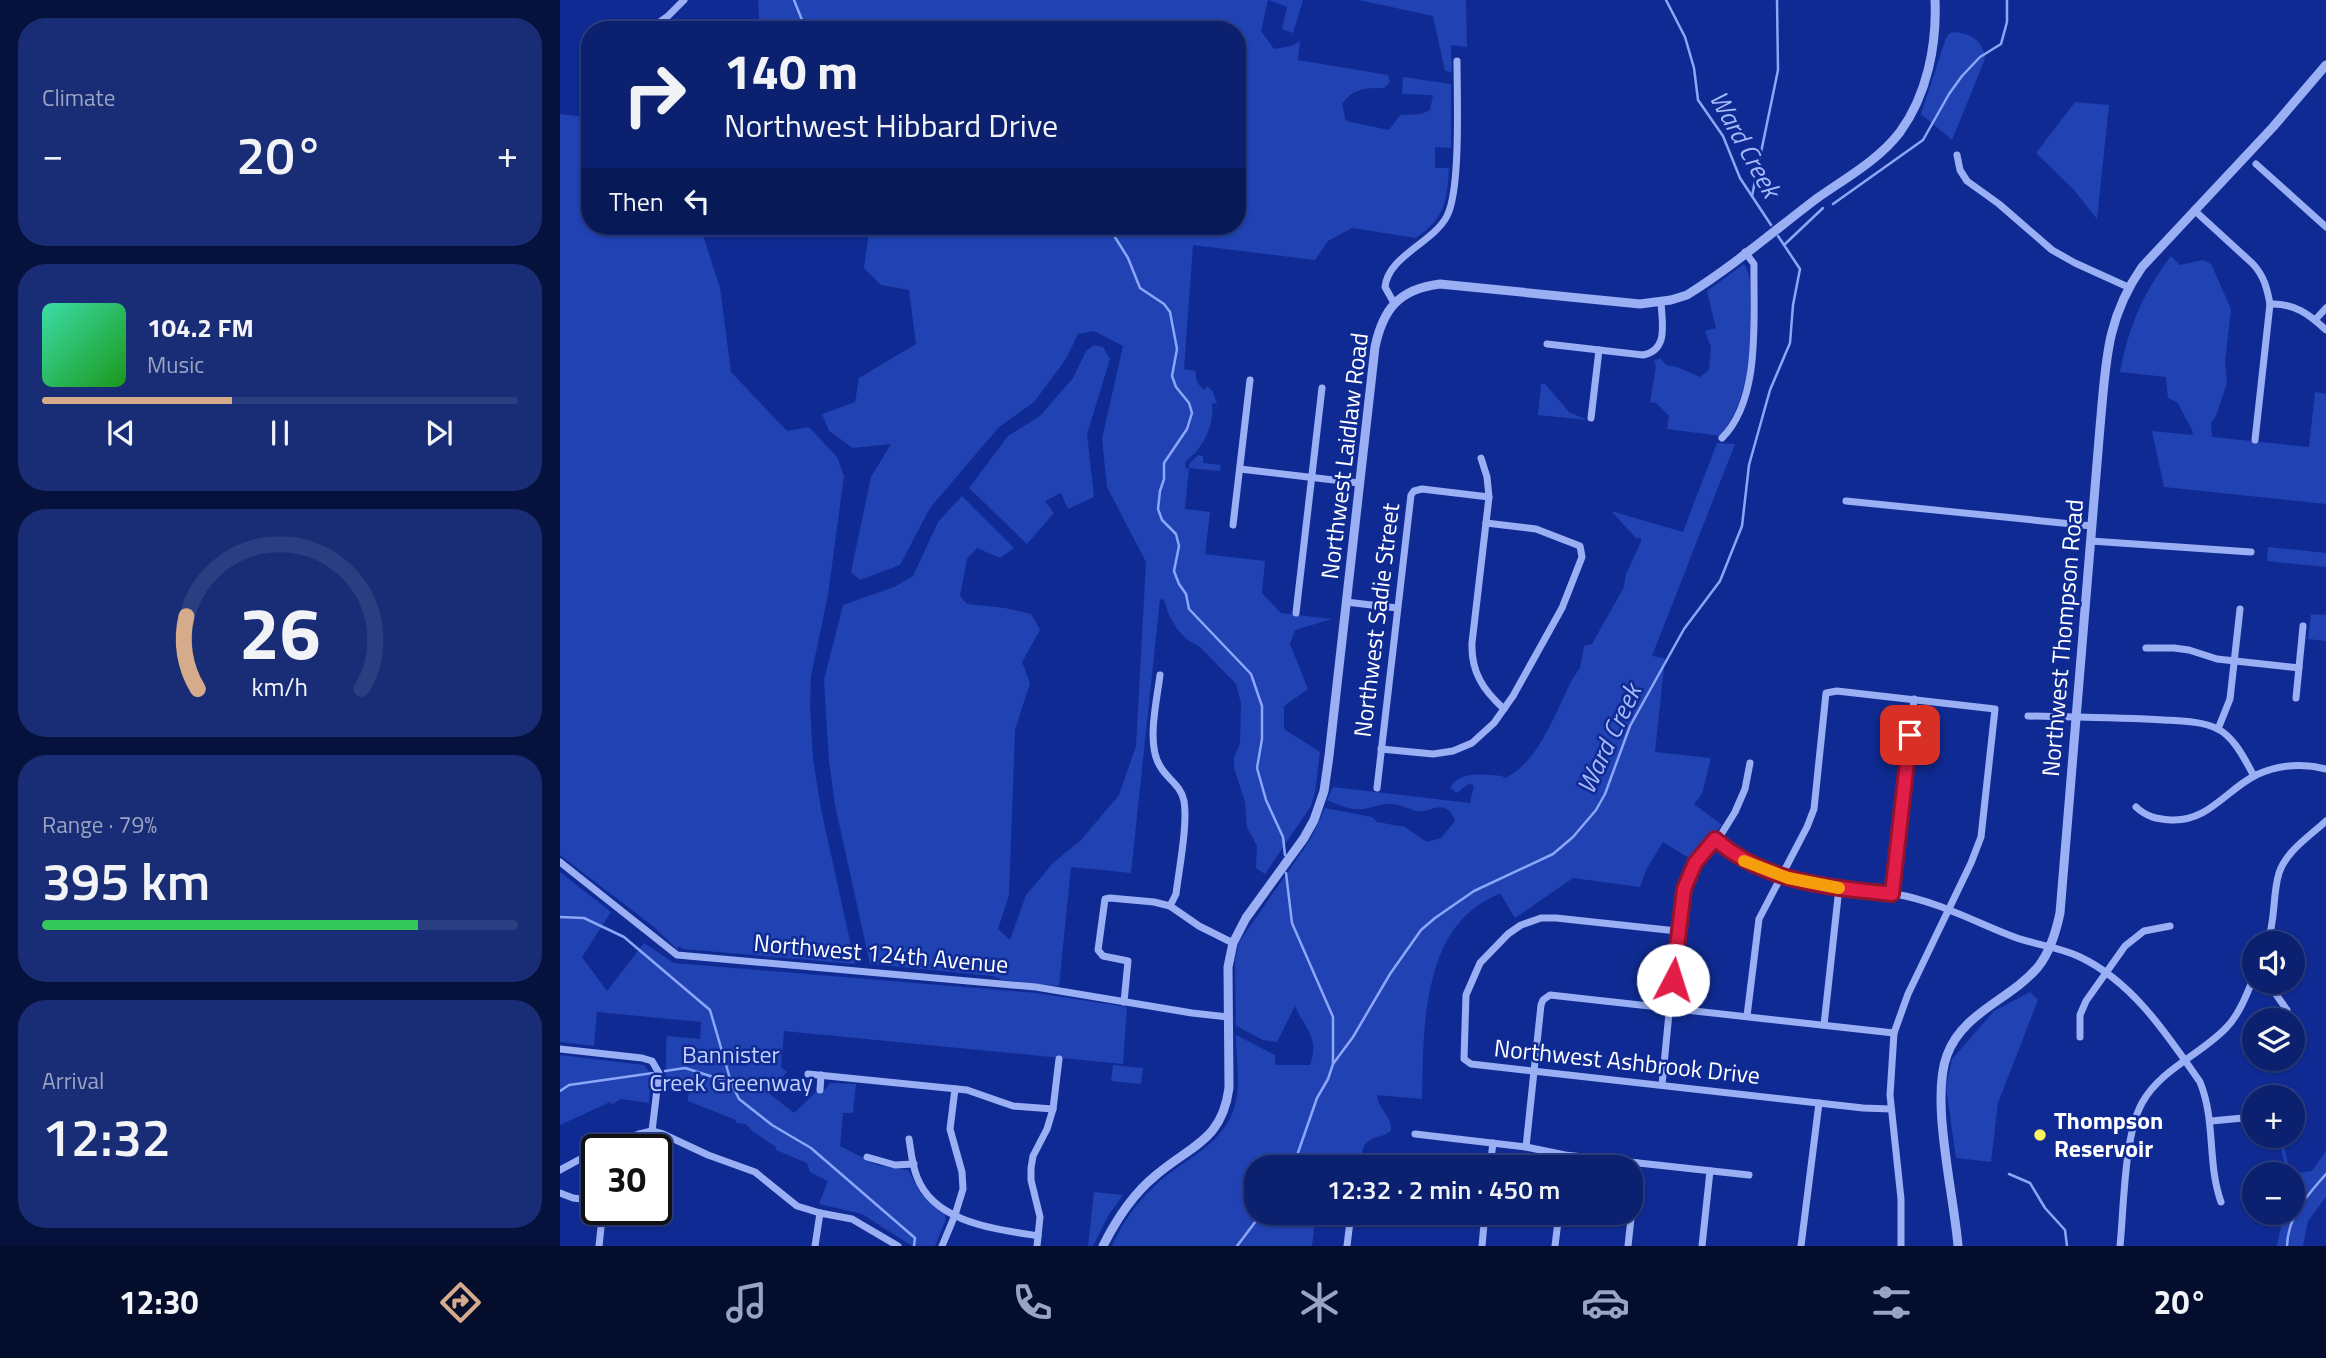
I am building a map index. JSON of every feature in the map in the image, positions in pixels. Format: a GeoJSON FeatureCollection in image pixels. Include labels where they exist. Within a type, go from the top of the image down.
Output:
{"type":"FeatureCollection","features":[{"type":"Feature","properties":{"kind":"street"},"geometry":{"type":"LineString","coordinates":[[661,21],[684,0]]}},
{"type":"Feature","properties":{"kind":"street"},"geometry":{"type":"LineString","coordinates":[[1457,61],[1457,145],[1452,202],[1437,231],[1390,271],[1385,287],[1394,303],[1412,290],[1440,284],[1626,303],[1661,302],[1693,291],[1884,149],[1900,131],[1913,108],[1929,66],[1935,35],[1935,0]]}},
{"type":"Feature","properties":{"kind":"street","name":"Northwest Thompson Road"},"geometry":{"type":"LineString","coordinates":[[1958,1246],[1941,1101],[1947,1055],[1964,1027],[1976,1015],[2027,978],[2042,961],[2060,913],[2107,354],[2115,317],[2128,287],[2142,267],[2273,127],[2326,65]]}},
{"type":"Feature","properties":{"kind":"street"},"geometry":{"type":"LineString","coordinates":[[1957,155],[1960,170],[1968,181],[2052,250],[2128,287]]}},
{"type":"Feature","properties":{"kind":"street"},"geometry":{"type":"LineString","coordinates":[[2256,164],[2326,227]]}},
{"type":"Feature","properties":{"kind":"street"},"geometry":{"type":"LineString","coordinates":[[2194,210],[2261,273],[2267,288],[2270,304],[2255,440]]}},
{"type":"Feature","properties":{"kind":"street"},"geometry":{"type":"LineString","coordinates":[[1722,438],[1744,397],[1753,361],[1754,264],[1745,252]]}},
{"type":"Feature","properties":{"kind":"street"},"geometry":{"type":"LineString","coordinates":[[1547,344],[1643,355],[1657,350],[1661,340],[1661,302]]}},
{"type":"Feature","properties":{"kind":"street","name":"Northwest Laidlaw Road"},"geometry":{"type":"LineString","coordinates":[[1103,1246],[1119,1217],[1145,1185],[1211,1134],[1221,1120],[1227,1106],[1229,1088],[1228,967],[1233,943],[1251,911],[1304,838],[1321,803],[1329,756],[1375,347],[1382,323],[1394,303]]}},
{"type":"Feature","properties":{"kind":"street"},"geometry":{"type":"LineString","coordinates":[[2270,304],[2293,307],[2326,330]]}},
{"type":"Feature","properties":{"kind":"street"},"geometry":{"type":"LineString","coordinates":[[2315,320],[2326,307]]}},
{"type":"Feature","properties":{"kind":"street"},"geometry":{"type":"LineString","coordinates":[[1591,418],[1599,350]]}},
{"type":"Feature","properties":{"kind":"street"},"geometry":{"type":"LineString","coordinates":[[1233,525],[1250,380]]}},
{"type":"Feature","properties":{"kind":"street"},"geometry":{"type":"LineString","coordinates":[[1296,613],[1322,388]]}},
{"type":"Feature","properties":{"kind":"street"},"geometry":{"type":"LineString","coordinates":[[1481,457],[1489,497],[1472,660],[1480,683],[1504,709]]}},
{"type":"Feature","properties":{"kind":"street"},"geometry":{"type":"LineString","coordinates":[[1240,469],[1359,483]]}},
{"type":"Feature","properties":{"kind":"street","name":"Northwest Sadie Street"},"geometry":{"type":"LineString","coordinates":[[1377,788],[1409,500],[1413,491],[1422,489],[1489,497]]}},
{"type":"Feature","properties":{"kind":"street"},"geometry":{"type":"LineString","coordinates":[[1846,501],[2092,526]]}},
{"type":"Feature","properties":{"kind":"street"},"geometry":{"type":"LineString","coordinates":[[1381,749],[1422,753],[1453,751],[1472,743],[1494,723],[1504,709],[1562,608],[1582,557],[1581,550],[1574,543],[1536,529],[1486,523]]}},
{"type":"Feature","properties":{"kind":"street"},"geometry":{"type":"LineString","coordinates":[[2091,541],[2251,552]]}},
{"type":"Feature","properties":{"kind":"street"},"geometry":{"type":"LineString","coordinates":[[1346,602],[1397,608]]}},
{"type":"Feature","properties":{"kind":"street"},"geometry":{"type":"LineString","coordinates":[[2218,729],[2230,698],[2239,609]]}},
{"type":"Feature","properties":{"kind":"street"},"geometry":{"type":"LineString","coordinates":[[2296,698],[2303,626]]}},
{"type":"Feature","properties":{"kind":"street"},"geometry":{"type":"LineString","coordinates":[[2146,648],[2189,650],[2209,658],[2299,668]]}},
{"type":"Feature","properties":{"kind":"street"},"geometry":{"type":"LineString","coordinates":[[1160,675],[1153,736],[1156,758],[1161,768],[1178,786],[1185,805],[1176,894],[1170,906]]}},
{"type":"Feature","properties":{"kind":"street"},"geometry":{"type":"LineString","coordinates":[[1746,1016],[1757,926],[1812,815],[1825,695],[1828,692],[1914,699],[1995,709],[1981,837],[1903,1006],[1894,1033],[1890,1080],[1901,1199],[1901,1246]]}},
{"type":"Feature","properties":{"kind":"street"},"geometry":{"type":"LineString","coordinates":[[1892,894],[1914,699]]}},
{"type":"Feature","properties":{"kind":"street"},"geometry":{"type":"LineString","coordinates":[[2028,716],[2186,722],[2218,729],[2239,750],[2254,776]]}},
{"type":"Feature","properties":{"kind":"street"},"geometry":{"type":"LineString","coordinates":[[1662,1085],[1677,931],[1688,879],[1695,863],[1726,827],[1739,804],[1750,763]]}},
{"type":"Feature","properties":{"kind":"street"},"geometry":{"type":"LineString","coordinates":[[2136,807],[2151,818],[2186,819],[2209,810],[2254,776],[2298,765],[2326,769]]}},
{"type":"Feature","properties":{"kind":"street"},"geometry":{"type":"LineString","coordinates":[[2271,931],[2278,874],[2282,866],[2296,848],[2326,821]]}},
{"type":"Feature","properties":{"kind":"street"},"geometry":{"type":"LineString","coordinates":[[1715,839],[1745,862],[1782,876],[1839,888],[1918,898],[2021,940],[2079,956],[2106,972],[2135,997],[2185,1060],[2206,1093],[2215,1179],[2221,1202]]}},
{"type":"Feature","properties":{"kind":"street","name":"Northwest 124th Avenue"},"geometry":{"type":"LineString","coordinates":[[560,862],[677,955],[1036,987],[1228,1017]]}},
{"type":"Feature","properties":{"kind":"street"},"geometry":{"type":"LineString","coordinates":[[1824,1025],[1839,888]]}},
{"type":"Feature","properties":{"kind":"street"},"geometry":{"type":"LineString","coordinates":[[1124,1002],[1128,961],[1102,956],[1098,950],[1105,899],[1154,902],[1170,906],[1199,926],[1233,943]]}},
{"type":"Feature","properties":{"kind":"street","name":"Northwest Ashbrook Drive"},"geometry":{"type":"LineString","coordinates":[[1677,931],[1541,918],[1521,925],[1494,947],[1476,969],[1468,988],[1463,1056],[1471,1064],[1891,1109]]}},
{"type":"Feature","properties":{"kind":"street"},"geometry":{"type":"LineString","coordinates":[[2080,1037],[2080,1015],[2086,1001],[2106,972],[2137,934],[2170,926]]}},
{"type":"Feature","properties":{"kind":"street"},"geometry":{"type":"LineString","coordinates":[[2120,1246],[2131,1136],[2137,1114],[2159,1082],[2227,1027],[2247,994]]}},
{"type":"Feature","properties":{"kind":"street"},"geometry":{"type":"LineString","coordinates":[[1526,1147],[1541,1005],[1545,997],[1552,995],[1894,1033]]}},
{"type":"Feature","properties":{"kind":"street"},"geometry":{"type":"LineString","coordinates":[[560,1049],[652,1061],[659,1073],[652,1131]]}},
{"type":"Feature","properties":{"kind":"street"},"geometry":{"type":"LineString","coordinates":[[1037,1246],[1039,1207],[1031,1180],[1031,1168],[1033,1156],[1047,1129],[1053,1109],[1059,1059]]}},
{"type":"Feature","properties":{"kind":"street"},"geometry":{"type":"LineString","coordinates":[[808,1074],[975,1091],[1013,1106],[1053,1109]]}},
{"type":"Feature","properties":{"kind":"street"},"geometry":{"type":"LineString","coordinates":[[820,1090],[821,1075]]}},
{"type":"Feature","properties":{"kind":"street"},"geometry":{"type":"LineString","coordinates":[[942,1246],[963,1189],[962,1172],[950,1129],[955,1089]]}},
{"type":"Feature","properties":{"kind":"street"},"geometry":{"type":"LineString","coordinates":[[1801,1246],[1819,1103]]}},
{"type":"Feature","properties":{"kind":"street"},"geometry":{"type":"LineString","coordinates":[[2211,1121],[2242,1118]]}},
{"type":"Feature","properties":{"kind":"street"},"geometry":{"type":"LineString","coordinates":[[643,1134],[652,1131],[663,1134],[708,1155],[755,1172],[790,1201],[820,1213],[844,1216],[859,1222],[898,1246]]}},
{"type":"Feature","properties":{"kind":"street"},"geometry":{"type":"LineString","coordinates":[[1415,1134],[1526,1147],[1554,1155]]}},
{"type":"Feature","properties":{"kind":"street"},"geometry":{"type":"LineString","coordinates":[[909,1139],[922,1186],[931,1199],[977,1226],[1038,1236]]}},
{"type":"Feature","properties":{"kind":"street"},"geometry":{"type":"LineString","coordinates":[[1492,1155],[1493,1143]]}},
{"type":"Feature","properties":{"kind":"street"},"geometry":{"type":"LineString","coordinates":[[867,1157],[895,1165],[914,1164]]}},
{"type":"Feature","properties":{"kind":"street"},"geometry":{"type":"LineString","coordinates":[[560,1170],[581,1159]]}},
{"type":"Feature","properties":{"kind":"street"},"geometry":{"type":"LineString","coordinates":[[1643,1164],[1749,1175]]}},
{"type":"Feature","properties":{"kind":"street"},"geometry":{"type":"LineString","coordinates":[[1702,1246],[1710,1171]]}},
{"type":"Feature","properties":{"kind":"street"},"geometry":{"type":"LineString","coordinates":[[560,1193],[581,1199]]}},
{"type":"Feature","properties":{"kind":"street"},"geometry":{"type":"LineString","coordinates":[[815,1246],[820,1213]]}},
{"type":"Feature","properties":{"kind":"street"},"geometry":{"type":"LineString","coordinates":[[599,1246],[601,1225]]}},
{"type":"Feature","properties":{"kind":"street"},"geometry":{"type":"LineString","coordinates":[[1347,1246],[1350,1225]]}},
{"type":"Feature","properties":{"kind":"street"},"geometry":{"type":"LineString","coordinates":[[1482,1246],[1484,1225]]}},
{"type":"Feature","properties":{"kind":"street"},"geometry":{"type":"LineString","coordinates":[[1555,1246],[1558,1225]]}},
{"type":"Feature","properties":{"kind":"street"},"geometry":{"type":"LineString","coordinates":[[1628,1246],[1630,1225]]}},
{"type":"Feature","properties":{"kind":"green space"},"geometry":{"type":"Polygon","coordinates":[[[758,0],[1268,0],[1261,31],[1274,49],[1291,46],[1300,41],[1298,60],[1388,75],[1390,82],[1384,88],[1360,90],[1346,99],[1342,104],[1346,121],[1389,130],[1400,115],[1421,114],[1430,110],[1433,95],[1402,94],[1403,77],[1451,84],[1451,148],[1435,147],[1435,168],[1449,168],[1445,200],[1439,216],[1416,238],[1352,228],[1328,241],[1315,260],[1193,245],[1184,369],[1196,371],[1198,383],[1204,390],[1207,386],[1213,392],[1217,404],[1212,403],[1212,420],[1206,436],[1185,462],[1186,468],[1189,469],[1185,509],[1210,512],[1205,554],[1265,561],[1262,593],[1281,613],[1332,619],[1295,630],[1290,644],[1308,689],[1284,706],[1284,729],[1320,752],[1315,793],[1311,806],[1265,874],[1256,868],[1257,846],[1247,827],[1245,802],[1234,768],[1234,757],[1240,744],[1241,703],[1236,684],[1200,647],[1186,639],[1177,629],[1164,600],[1160,599],[1131,873],[1071,867],[1059,986],[1003,980],[993,976],[870,964],[835,805],[829,761],[824,680],[843,605],[894,587],[913,576],[938,522],[962,496],[1014,548],[1000,558],[977,548],[967,559],[960,596],[967,604],[1031,614],[1040,630],[1022,662],[1030,683],[1015,730],[1009,895],[998,929],[1010,940],[1026,895],[1053,863],[1081,840],[1119,795],[1136,746],[1146,562],[1107,487],[1102,439],[1123,346],[1094,331],[1078,334],[1066,359],[1034,402],[999,427],[930,508],[900,565],[860,580],[851,572],[871,477],[891,444],[853,448],[829,431],[822,414],[855,402],[859,378],[916,344],[909,290],[881,285],[864,268],[869,235],[1246,235],[1246,21],[759,21],[758,0]]]}},
{"type":"Feature","properties":{"kind":"green space"},"geometry":{"type":"Polygon","coordinates":[[[1269,0],[1303,0],[1293,33],[1282,29],[1287,7],[1269,0]]]}},
{"type":"Feature","properties":{"kind":"green space"},"geometry":{"type":"Polygon","coordinates":[[[1359,0],[1466,0],[1467,47],[1451,45],[1452,72],[1445,71],[1433,16],[1359,0]]]}},
{"type":"Feature","properties":{"kind":"green space"},"geometry":{"type":"Polygon","coordinates":[[[1955,32],[1976,40],[1982,47],[1985,59],[1952,140],[1921,114],[1946,38],[1955,32]]]}},
{"type":"Feature","properties":{"kind":"green space"},"geometry":{"type":"Polygon","coordinates":[[[2075,102],[2109,105],[2097,219],[2074,190],[2036,153],[2075,102]]]}},
{"type":"Feature","properties":{"kind":"green space"},"geometry":{"type":"Polygon","coordinates":[[[560,114],[578,116],[581,121],[581,235],[703,235],[720,288],[731,372],[787,431],[809,427],[837,457],[844,476],[828,595],[811,676],[810,706],[813,759],[821,809],[855,964],[683,949],[678,946],[678,950],[654,927],[560,855],[560,114]]]}},
{"type":"Feature","properties":{"kind":"green space"},"geometry":{"type":"Polygon","coordinates":[[[2171,256],[2180,265],[2203,260],[2211,264],[2231,309],[2225,362],[2227,383],[2216,416],[2211,422],[2212,437],[2309,447],[2315,392],[2326,394],[2326,504],[2164,487],[2152,431],[2193,435],[2192,430],[2177,402],[2168,398],[2166,377],[2120,372],[2138,311],[2171,256]]]}},
{"type":"Feature","properties":{"kind":"green space"},"geometry":{"type":"Polygon","coordinates":[[[1744,264],[1750,285],[1750,341],[1747,374],[1738,405],[1721,436],[1667,429],[1669,416],[1656,403],[1650,402],[1656,367],[1654,361],[1660,358],[1666,365],[1700,377],[1709,370],[1711,347],[1705,331],[1716,328],[1707,291],[1744,264]]]}},
{"type":"Feature","properties":{"kind":"green space"},"geometry":{"type":"Polygon","coordinates":[[[1094,345],[1103,347],[1110,359],[1087,434],[1094,497],[1068,509],[1061,493],[1045,501],[1054,513],[1027,544],[969,488],[1008,436],[1040,416],[1073,378],[1086,351],[1094,345]]]}},
{"type":"Feature","properties":{"kind":"green space"},"geometry":{"type":"Polygon","coordinates":[[[1541,384],[1545,384],[1569,412],[1587,420],[1538,415],[1541,384]]]}},
{"type":"Feature","properties":{"kind":"green space"},"geometry":{"type":"Polygon","coordinates":[[[1717,443],[1735,444],[1652,656],[1665,658],[1655,752],[1711,758],[1702,794],[1694,804],[1722,825],[1692,860],[1663,842],[1646,870],[1640,887],[1573,878],[1515,918],[1500,893],[1472,910],[1456,927],[1443,948],[1434,972],[1425,1024],[1422,1099],[1377,1095],[1391,1130],[1368,1141],[1362,1155],[1244,1155],[1244,1225],[1315,1225],[1312,1246],[1112,1246],[1126,1219],[1145,1195],[1223,1130],[1235,1105],[1238,1088],[1236,1035],[1275,1055],[1275,1065],[1310,1065],[1313,1056],[1312,1041],[1295,1006],[1277,1042],[1263,1040],[1236,1026],[1235,961],[1239,942],[1310,840],[1325,808],[1372,817],[1377,822],[1405,827],[1427,842],[1441,838],[1455,821],[1451,813],[1443,807],[1418,811],[1391,804],[1359,809],[1345,807],[1327,800],[1333,787],[1470,803],[1474,785],[1468,784],[1457,793],[1450,788],[1460,778],[1481,775],[1505,778],[1517,771],[1528,761],[1545,734],[1580,668],[1584,646],[1592,644],[1624,587],[1626,574],[1641,542],[1641,538],[1636,538],[1611,511],[1683,532],[1717,443]]]}},
{"type":"Feature","properties":{"kind":"green space"},"geometry":{"type":"Polygon","coordinates":[[[1198,455],[1203,456],[1203,463],[1221,465],[1220,471],[1189,468],[1189,464],[1198,455]]]}},
{"type":"Feature","properties":{"kind":"green space"},"geometry":{"type":"Polygon","coordinates":[[[2268,547],[2326,553],[2326,567],[2267,561],[2268,547]]]}},
{"type":"Feature","properties":{"kind":"green space"},"geometry":{"type":"Polygon","coordinates":[[[2311,614],[2326,615],[2326,641],[2308,639],[2311,614]]]}},
{"type":"Feature","properties":{"kind":"green space"},"geometry":{"type":"Polygon","coordinates":[[[560,872],[611,912],[582,957],[607,991],[644,943],[674,963],[1036,993],[1127,1007],[1123,1064],[784,1031],[781,1067],[787,1072],[769,1090],[770,1094],[794,1113],[816,1092],[823,1092],[830,1083],[856,1084],[853,1113],[843,1113],[840,1146],[877,1165],[908,1170],[921,1194],[944,1213],[946,1219],[935,1246],[912,1246],[862,1214],[819,1204],[828,1181],[810,1172],[807,1163],[776,1150],[776,1147],[746,1124],[736,1123],[736,1120],[688,1101],[689,1087],[665,1084],[667,1036],[700,1039],[701,1022],[597,1012],[594,1046],[560,1042],[560,872]]]}},
{"type":"Feature","properties":{"kind":"green space"},"geometry":{"type":"Polygon","coordinates":[[[2030,992],[2038,1000],[1998,1103],[1991,1162],[1956,1158],[1946,1087],[1952,1059],[1994,1011],[2030,992]]]}},
{"type":"Feature","properties":{"kind":"green space","name":"Bannister Creek Greenway"},"geometry":{"type":"Polygon","coordinates":[[[560,1055],[644,1065],[651,1074],[649,1103],[620,1099],[612,1105],[610,1102],[560,1125],[560,1055]]]}},
{"type":"Feature","properties":{"kind":"green space"},"geometry":{"type":"Polygon","coordinates":[[[1113,1065],[1143,1068],[1141,1084],[1111,1081],[1113,1065]]]}},
{"type":"Feature","properties":{"kind":"green space"},"geometry":{"type":"Polygon","coordinates":[[[2281,1148],[2284,1148],[2288,1162],[2284,1162],[2281,1148]]]}},
{"type":"Feature","properties":{"kind":"green space"},"geometry":{"type":"Polygon","coordinates":[[[2326,1151],[2326,1197],[2308,1221],[2303,1246],[2277,1246],[2281,1225],[2305,1225],[2305,1172],[2312,1171],[2326,1151]]]}},
{"type":"Feature","properties":{"kind":"green space"},"geometry":{"type":"Polygon","coordinates":[[[1094,1192],[1123,1195],[1108,1216],[1093,1246],[1088,1246],[1094,1192]]]}},
{"type":"Feature","properties":{"kind":"waterway"},"geometry":{"type":"LineString","coordinates":[[794,0],[802,21]]}},
{"type":"Feature","properties":{"kind":"waterway","name":"Ward Creek"},"geometry":{"type":"LineString","coordinates":[[1666,0],[1685,37],[1694,68],[1698,100],[1723,136],[1740,178],[1771,225]]}},
{"type":"Feature","properties":{"kind":"waterway"},"geometry":{"type":"LineString","coordinates":[[1752,196],[1778,70],[1777,0]]}},
{"type":"Feature","properties":{"kind":"waterway"},"geometry":{"type":"LineString","coordinates":[[1833,204],[1923,140],[1962,76],[1980,57],[2001,44],[2007,22],[2007,0]]}},
{"type":"Feature","properties":{"kind":"waterway"},"geometry":{"type":"LineString","coordinates":[[1784,245],[1823,208]]}},
{"type":"Feature","properties":{"kind":"waterway"},"geometry":{"type":"LineString","coordinates":[[1114,235],[1128,258],[1140,288],[1164,304],[1170,312],[1177,349],[1172,376],[1176,387],[1189,403],[1192,413],[1187,429],[1164,463],[1158,509],[1162,520],[1176,534],[1179,546],[1174,571],[1186,594],[1189,609],[1251,674],[1262,706],[1262,739],[1257,768],[1266,800],[1283,837],[1285,855]]}},
{"type":"Feature","properties":{"kind":"waterway","name":"Ward Creek"},"geometry":{"type":"LineString","coordinates":[[1297,1155],[1317,1098],[1333,1064],[1421,930],[1474,891],[1553,854],[1573,837],[1596,810],[1605,794],[1630,726],[1684,629],[1720,581],[1742,526],[1749,465],[1770,390],[1790,343],[1793,305],[1800,269],[1778,236]]}},
{"type":"Feature","properties":{"kind":"waterway"},"geometry":{"type":"LineString","coordinates":[[1286,873],[1292,923],[1333,1017],[1333,1064]]}},
{"type":"Feature","properties":{"kind":"waterway"},"geometry":{"type":"LineString","coordinates":[[560,917],[584,918],[624,937],[710,1010],[731,1082],[739,1099],[772,1125],[811,1148],[915,1238],[914,1246]]}},
{"type":"Feature","properties":{"kind":"waterway"},"geometry":{"type":"LineString","coordinates":[[665,1071],[685,1068],[729,1082]]}},
{"type":"Feature","properties":{"kind":"waterway"},"geometry":{"type":"LineString","coordinates":[[560,1091],[569,1085],[653,1073]]}},
{"type":"Feature","properties":{"kind":"waterway"},"geometry":{"type":"LineString","coordinates":[[2009,1174],[2030,1183],[2045,1208],[2065,1230],[2067,1246]]}},
{"type":"Feature","properties":{"kind":"waterway"},"geometry":{"type":"LineString","coordinates":[[2287,1246],[2295,1215],[2326,1174]]}},
{"type":"Feature","properties":{"kind":"waterway","name":"Ward Creek"},"geometry":{"type":"LineString","coordinates":[[1237,1246],[1253,1225]]}},
{"type":"Feature","properties":{"kind":"slow traffic"},"geometry":{"type":"LineString","coordinates":[[1744,861],[1788,878],[1839,888]]}},
{"type":"Feature","properties":{"kind":"place","name":"Thompson Reservoir"},"geometry":{"type":"Point","coordinates":[2040,1135]}},
{"type":"Feature","properties":{"kind":"route"},"geometry":{"type":"LineString","coordinates":[[1673,980],[1684,889],[1695,863],[1715,839],[1745,862],[1796,881],[1892,894],[1910,735]]}}]}
